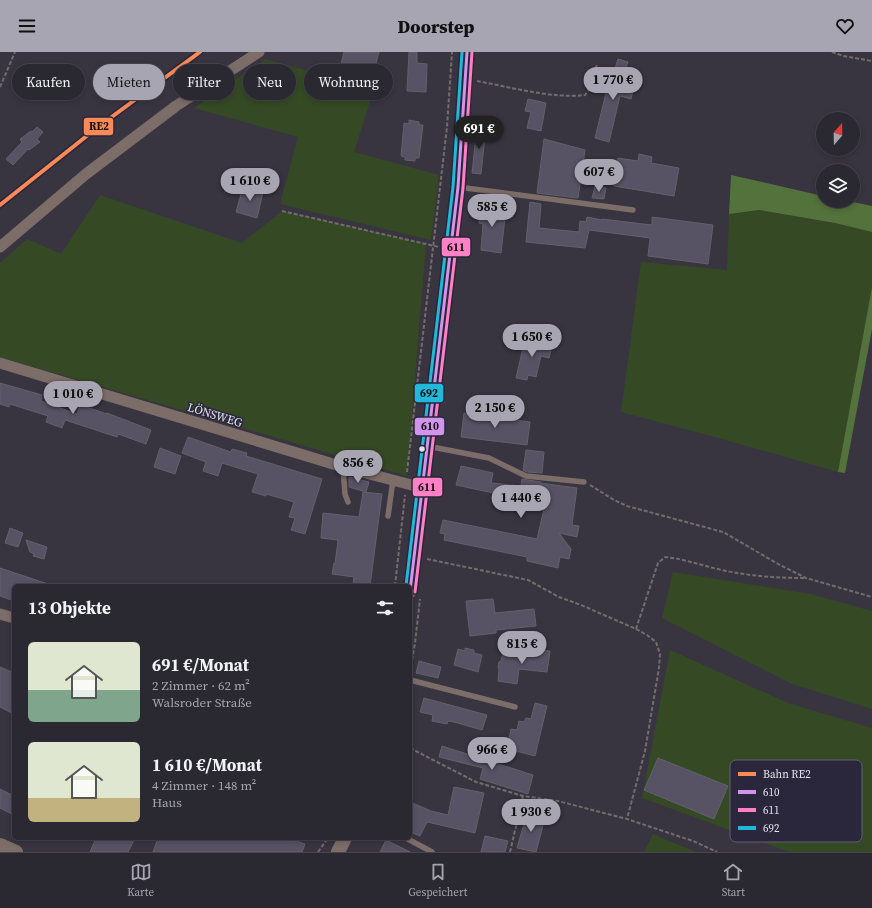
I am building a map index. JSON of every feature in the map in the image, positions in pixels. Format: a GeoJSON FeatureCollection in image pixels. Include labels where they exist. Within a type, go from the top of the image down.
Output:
{"type":"FeatureCollection","features":[{"type":"Feature","properties":{"kind":"street"},"geometry":{"type":"LineString","coordinates":[[0,247],[86,174],[170,110],[258,52]]}},
{"type":"Feature","properties":{"kind":"street"},"geometry":{"type":"LineString","coordinates":[[411,584],[458,187],[467,52]]}},
{"type":"Feature","properties":{"kind":"street","name":"LÖNSWEG"},"geometry":{"type":"LineString","coordinates":[[0,363],[343,467],[423,488]]}},
{"type":"Feature","properties":{"kind":"street"},"geometry":{"type":"LineString","coordinates":[[0,614],[12,617]]}},
{"type":"Feature","properties":{"kind":"lane"},"geometry":{"type":"LineString","coordinates":[[458,187],[633,210]]}},
{"type":"Feature","properties":{"kind":"lane"},"geometry":{"type":"LineString","coordinates":[[427,446],[489,458],[526,476],[584,482]]}},
{"type":"Feature","properties":{"kind":"lane"},"geometry":{"type":"LineString","coordinates":[[343,467],[345,494],[348,502]]}},
{"type":"Feature","properties":{"kind":"lane"},"geometry":{"type":"LineString","coordinates":[[388,516],[393,480]]}},
{"type":"Feature","properties":{"kind":"lane"},"geometry":{"type":"LineString","coordinates":[[412,681],[515,707]]}},
{"type":"Feature","properties":{"kind":"lane"},"geometry":{"type":"LineString","coordinates":[[410,840],[432,852]]}},
{"type":"Feature","properties":{"kind":"path"},"geometry":{"type":"LineString","coordinates":[[0,87],[15,52]]}},
{"type":"Feature","properties":{"kind":"path"},"geometry":{"type":"LineString","coordinates":[[395,584],[447,127],[452,52]]}},
{"type":"Feature","properties":{"kind":"path"},"geometry":{"type":"LineString","coordinates":[[832,52],[843,56],[872,61]]}},
{"type":"Feature","properties":{"kind":"path"},"geometry":{"type":"LineString","coordinates":[[466,79],[547,93],[573,96],[585,95],[591,87],[597,64]]}},
{"type":"Feature","properties":{"kind":"path"},"geometry":{"type":"LineString","coordinates":[[282,211],[451,250]]}},
{"type":"Feature","properties":{"kind":"path"},"geometry":{"type":"LineString","coordinates":[[584,482],[627,506],[723,532],[780,565],[806,578],[872,597]]}},
{"type":"Feature","properties":{"kind":"path"},"geometry":{"type":"LineString","coordinates":[[636,629],[658,563],[665,557],[681,559],[722,570],[768,578],[806,578]]}},
{"type":"Feature","properties":{"kind":"path"},"geometry":{"type":"LineString","coordinates":[[414,558],[433,560],[528,580],[559,597],[636,629],[656,642],[660,654],[659,668],[645,751],[627,819]]}},
{"type":"Feature","properties":{"kind":"path"},"geometry":{"type":"LineString","coordinates":[[412,749],[476,782],[523,796],[558,800],[627,819],[693,841],[717,852]]}},
{"type":"Feature","properties":{"kind":"path"},"geometry":{"type":"LineString","coordinates":[[510,852],[523,796]]}},
{"type":"Feature","properties":{"kind":"path"},"geometry":{"type":"LineString","coordinates":[[318,852],[327,840]]}},
{"type":"Feature","properties":{"kind":"green space"},"geometry":{"type":"Polygon","coordinates":[[[265,59],[284,64],[258,64],[265,59]]]}},
{"type":"Feature","properties":{"kind":"green space"},"geometry":{"type":"Polygon","coordinates":[[[296,67],[304,70],[304,100],[371,100],[354,152],[439,175],[431,240],[280,204],[298,137],[194,108],[206,100],[235,100],[235,80],[243,74],[243,100],[296,100],[296,67]]]}},
{"type":"Feature","properties":{"kind":"green space"},"geometry":{"type":"Polygon","coordinates":[[[731,175],[816,194],[816,208],[860,208],[860,204],[872,206],[872,232],[835,223],[759,210],[729,214],[731,175]]]}},
{"type":"Feature","properties":{"kind":"green space"},"geometry":{"type":"Polygon","coordinates":[[[100,195],[242,243],[282,211],[426,244],[407,476],[0,357],[0,263],[27,239],[61,254],[100,195]]]}},
{"type":"Feature","properties":{"kind":"green space"},"geometry":{"type":"Polygon","coordinates":[[[759,210],[835,223],[872,232],[872,287],[838,472],[621,412],[641,262],[727,270],[729,214],[759,210]]]}},
{"type":"Feature","properties":{"kind":"green space"},"geometry":{"type":"Polygon","coordinates":[[[872,287],[872,329],[845,473],[838,472],[872,287]]]}},
{"type":"Feature","properties":{"kind":"green space"},"geometry":{"type":"Polygon","coordinates":[[[673,572],[811,594],[872,611],[872,709],[792,684],[662,618],[673,572]]]}},
{"type":"Feature","properties":{"kind":"green space"},"geometry":{"type":"Polygon","coordinates":[[[670,650],[788,703],[872,728],[872,852],[789,852],[762,842],[862,842],[862,760],[730,760],[730,830],[642,798],[670,650]]]}},
{"type":"Feature","properties":{"kind":"green space"},"geometry":{"type":"Polygon","coordinates":[[[653,834],[696,852],[644,852],[653,834]]]}},
{"type":"Feature","properties":{"kind":"building"},"geometry":{"type":"Polygon","coordinates":[[[344,52],[379,52],[376,64],[341,64],[344,52]]]}},
{"type":"Feature","properties":{"kind":"building"},"geometry":{"type":"Polygon","coordinates":[[[409,52],[417,52],[417,63],[427,64],[426,92],[407,91],[409,52]]]}},
{"type":"Feature","properties":{"kind":"building"},"geometry":{"type":"Polygon","coordinates":[[[618,59],[628,62],[621,83],[634,87],[631,99],[620,96],[609,142],[595,138],[606,93],[603,92],[606,79],[611,81],[618,59]]]}},
{"type":"Feature","properties":{"kind":"building"},"geometry":{"type":"Polygon","coordinates":[[[528,99],[546,103],[541,131],[527,128],[531,112],[525,111],[528,99]]]}},
{"type":"Feature","properties":{"kind":"building"},"geometry":{"type":"Polygon","coordinates":[[[409,120],[419,122],[419,125],[423,125],[419,158],[415,158],[415,161],[405,160],[405,157],[401,156],[404,123],[409,124],[409,120]]]}},
{"type":"Feature","properties":{"kind":"building"},"geometry":{"type":"Polygon","coordinates":[[[477,126],[486,127],[481,174],[472,173],[477,126]]]}},
{"type":"Feature","properties":{"kind":"building"},"geometry":{"type":"Polygon","coordinates":[[[37,127],[43,132],[37,139],[40,142],[29,150],[28,149],[13,165],[6,159],[22,142],[20,139],[31,131],[32,132],[37,127]]]}},
{"type":"Feature","properties":{"kind":"building"},"geometry":{"type":"Polygon","coordinates":[[[544,139],[585,150],[578,198],[537,193],[544,139]]]}},
{"type":"Feature","properties":{"kind":"building"},"geometry":{"type":"Polygon","coordinates":[[[639,154],[652,157],[651,163],[679,168],[674,196],[614,186],[618,158],[638,161],[639,154]]]}},
{"type":"Feature","properties":{"kind":"building"},"geometry":{"type":"Polygon","coordinates":[[[595,186],[606,188],[604,199],[592,198],[595,186]]]}},
{"type":"Feature","properties":{"kind":"building"},"geometry":{"type":"Polygon","coordinates":[[[243,187],[263,192],[257,218],[236,212],[243,187]]]}},
{"type":"Feature","properties":{"kind":"building"},"geometry":{"type":"Polygon","coordinates":[[[530,202],[541,204],[539,228],[579,232],[580,221],[586,222],[587,217],[652,225],[652,217],[713,225],[708,264],[648,256],[650,238],[589,230],[585,248],[526,242],[530,202]]]}},
{"type":"Feature","properties":{"kind":"building"},"geometry":{"type":"Polygon","coordinates":[[[481,205],[506,209],[501,253],[481,250],[483,224],[479,223],[481,205]]]}},
{"type":"Feature","properties":{"kind":"building"},"geometry":{"type":"Polygon","coordinates":[[[506,333],[521,334],[518,346],[504,343],[506,333]]]}},
{"type":"Feature","properties":{"kind":"building"},"geometry":{"type":"Polygon","coordinates":[[[525,339],[552,345],[549,358],[541,356],[536,377],[528,375],[527,380],[516,378],[525,339]]]}},
{"type":"Feature","properties":{"kind":"building"},"geometry":{"type":"Polygon","coordinates":[[[0,383],[42,395],[41,401],[77,414],[80,405],[107,413],[151,430],[146,444],[118,434],[117,437],[65,420],[62,428],[46,422],[48,416],[10,404],[9,407],[0,404],[0,383]]]}},
{"type":"Feature","properties":{"kind":"building"},"geometry":{"type":"Polygon","coordinates":[[[464,413],[530,422],[527,445],[461,437],[464,413]]]}},
{"type":"Feature","properties":{"kind":"building"},"geometry":{"type":"Polygon","coordinates":[[[188,437],[231,452],[232,449],[247,453],[246,456],[322,479],[305,534],[291,530],[295,518],[289,517],[294,502],[266,494],[266,496],[252,492],[258,474],[222,463],[218,476],[203,471],[206,462],[182,453],[188,437]]]}},
{"type":"Feature","properties":{"kind":"building"},"geometry":{"type":"Polygon","coordinates":[[[160,448],[181,456],[175,474],[154,467],[160,448]]]}},
{"type":"Feature","properties":{"kind":"building"},"geometry":{"type":"Polygon","coordinates":[[[526,450],[544,452],[542,473],[527,472],[523,470],[526,450]]]}},
{"type":"Feature","properties":{"kind":"building"},"geometry":{"type":"Polygon","coordinates":[[[461,466],[493,473],[491,483],[521,486],[522,479],[577,488],[572,525],[579,526],[577,537],[559,533],[571,549],[569,559],[560,557],[558,568],[527,561],[527,557],[444,540],[445,534],[440,533],[443,520],[537,539],[544,509],[497,504],[498,494],[456,485],[461,466]]]}},
{"type":"Feature","properties":{"kind":"building"},"geometry":{"type":"Polygon","coordinates":[[[349,477],[369,482],[366,492],[349,487],[349,477]]]}},
{"type":"Feature","properties":{"kind":"building"},"geometry":{"type":"Polygon","coordinates":[[[363,492],[382,494],[370,584],[353,584],[354,577],[332,574],[334,563],[335,564],[338,540],[321,538],[323,513],[359,517],[363,492]]]}},
{"type":"Feature","properties":{"kind":"building"},"geometry":{"type":"Polygon","coordinates":[[[10,528],[23,533],[18,547],[5,543],[10,528]]]}},
{"type":"Feature","properties":{"kind":"building"},"geometry":{"type":"Polygon","coordinates":[[[26,540],[47,547],[44,559],[33,556],[34,554],[30,552],[26,540]]]}},
{"type":"Feature","properties":{"kind":"building"},"geometry":{"type":"Polygon","coordinates":[[[0,568],[48,584],[12,584],[12,600],[0,596],[0,568]]]}},
{"type":"Feature","properties":{"kind":"building"},"geometry":{"type":"Polygon","coordinates":[[[493,599],[495,613],[534,609],[536,626],[496,630],[496,633],[470,636],[466,601],[493,599]]]}},
{"type":"Feature","properties":{"kind":"building"},"geometry":{"type":"Polygon","coordinates":[[[465,648],[474,650],[474,653],[482,655],[478,672],[454,665],[458,649],[465,651],[465,648]]]}},
{"type":"Feature","properties":{"kind":"building"},"geometry":{"type":"Polygon","coordinates":[[[533,649],[550,651],[547,672],[519,669],[517,684],[498,681],[499,662],[501,661],[503,652],[532,656],[533,649]]]}},
{"type":"Feature","properties":{"kind":"building"},"geometry":{"type":"Polygon","coordinates":[[[419,661],[441,667],[438,678],[416,673],[419,661]]]}},
{"type":"Feature","properties":{"kind":"building"},"geometry":{"type":"Polygon","coordinates":[[[0,667],[12,672],[12,713],[0,707],[0,667]]]}},
{"type":"Feature","properties":{"kind":"building"},"geometry":{"type":"Polygon","coordinates":[[[424,698],[487,715],[482,730],[454,722],[448,721],[447,724],[432,721],[433,715],[420,712],[424,698]]]}},
{"type":"Feature","properties":{"kind":"building"},"geometry":{"type":"Polygon","coordinates":[[[535,703],[547,706],[535,756],[512,750],[515,741],[509,739],[511,729],[517,730],[519,721],[524,722],[526,718],[531,719],[535,703]]]}},
{"type":"Feature","properties":{"kind":"building"},"geometry":{"type":"Polygon","coordinates":[[[442,746],[533,775],[528,794],[480,779],[483,768],[439,757],[442,746]]]}},
{"type":"Feature","properties":{"kind":"building"},"geometry":{"type":"Polygon","coordinates":[[[658,758],[728,786],[714,819],[644,790],[658,758]]]}},
{"type":"Feature","properties":{"kind":"building"},"geometry":{"type":"Polygon","coordinates":[[[454,787],[484,793],[475,833],[427,822],[420,836],[412,833],[412,803],[431,811],[448,815],[454,787]]]}},
{"type":"Feature","properties":{"kind":"building"},"geometry":{"type":"Polygon","coordinates":[[[0,789],[12,795],[12,814],[0,808],[0,789]]]}},
{"type":"Feature","properties":{"kind":"building"},"geometry":{"type":"Polygon","coordinates":[[[527,813],[545,818],[536,852],[517,848],[527,813]]]}},
{"type":"Feature","properties":{"kind":"building"},"geometry":{"type":"Polygon","coordinates":[[[485,836],[508,841],[505,852],[481,852],[485,836]]]}},
{"type":"Feature","properties":{"kind":"building"},"geometry":{"type":"Polygon","coordinates":[[[95,840],[134,840],[128,852],[90,852],[95,840]]]}},
{"type":"Feature","properties":{"kind":"building"},"geometry":{"type":"Polygon","coordinates":[[[157,840],[294,840],[305,844],[302,852],[153,852],[157,840]]]}},
{"type":"Feature","properties":{"kind":"building"},"geometry":{"type":"Polygon","coordinates":[[[386,840],[410,852],[380,852],[386,840]]]}},
{"type":"Feature","properties":{"kind":"rail line","name":"RE2"},"geometry":{"type":"LineString","coordinates":[[0,205],[98,127],[200,52]]}},
{"type":"Feature","properties":{"kind":"transit line","name":"692"},"geometry":{"type":"LineString","coordinates":[[406,584],[453,187],[462,52]]}},
{"type":"Feature","properties":{"kind":"transit line","name":"610"},"geometry":{"type":"LineString","coordinates":[[411,584],[458,187],[467,52]]}},
{"type":"Feature","properties":{"kind":"transit line","name":"611"},"geometry":{"type":"LineString","coordinates":[[415,592],[463,188],[472,52]]}}]}
